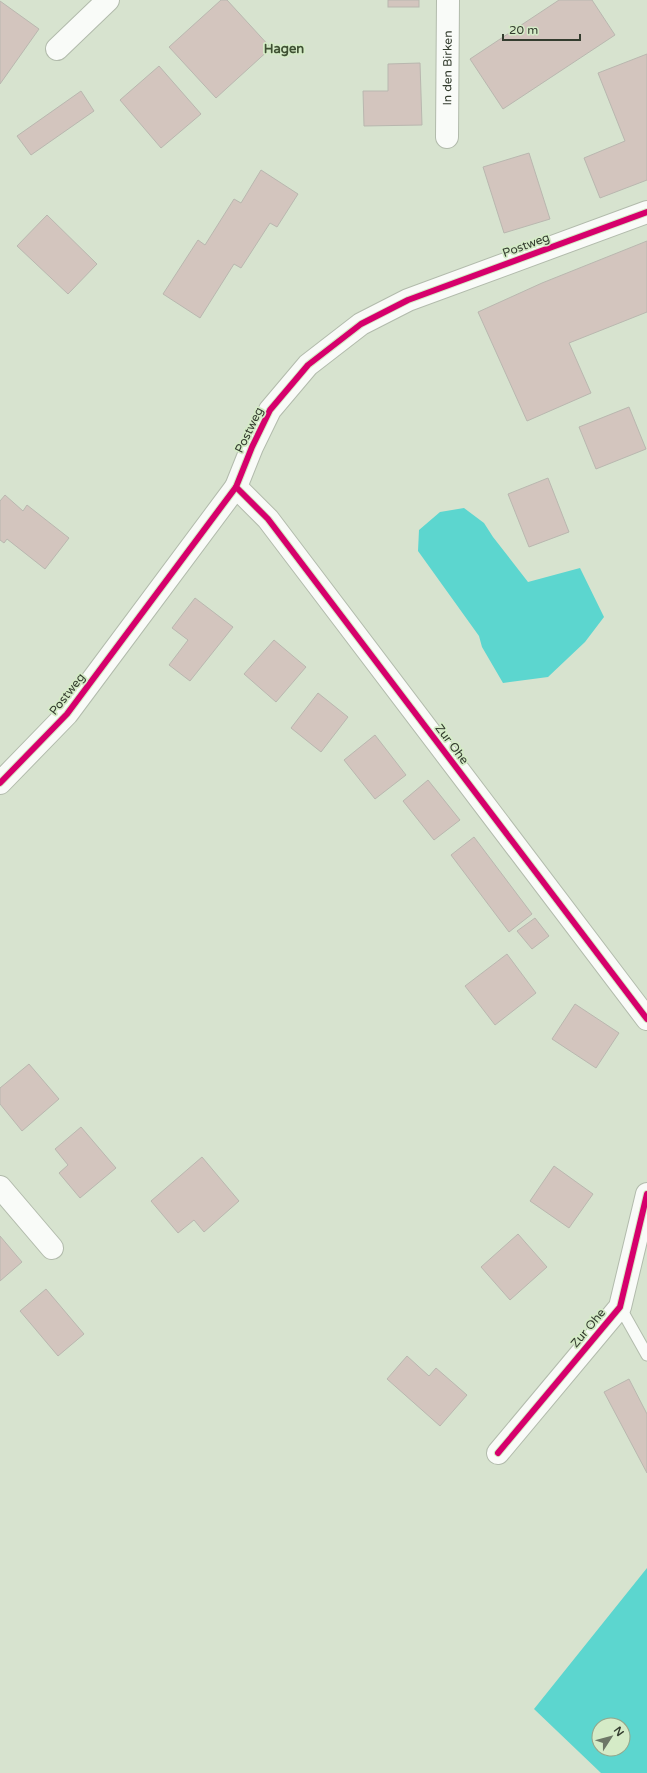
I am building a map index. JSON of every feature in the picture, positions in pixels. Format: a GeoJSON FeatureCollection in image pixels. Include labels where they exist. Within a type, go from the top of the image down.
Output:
{"type":"FeatureCollection","features":[{"type":"Feature","properties":{"kind":"street"},"geometry":{"type":"LineString","coordinates":[[57,49],[108,0]]}},
{"type":"Feature","properties":{"kind":"street","name":"In den Birken"},"geometry":{"type":"LineString","coordinates":[[447,137],[448,0]]}},
{"type":"Feature","properties":{"kind":"street","name":"Postweg"},"geometry":{"type":"LineString","coordinates":[[0,783],[67,714],[236,487],[252,447],[270,410],[308,365],[361,324],[408,300],[647,212]]}},
{"type":"Feature","properties":{"kind":"street","name":"Zur Ohe"},"geometry":{"type":"LineString","coordinates":[[236,487],[268,519],[647,1019]]}},
{"type":"Feature","properties":{"kind":"street"},"geometry":{"type":"LineString","coordinates":[[0,1187],[52,1248]]}},
{"type":"Feature","properties":{"kind":"street","name":"Zur Ohe"},"geometry":{"type":"LineString","coordinates":[[498,1453],[620,1307],[647,1194]]}},
{"type":"Feature","properties":{"kind":"lane","name":"Zur Ohe"},"geometry":{"type":"LineString","coordinates":[[620,1307],[647,1355]]}},
{"type":"Feature","properties":{"kind":"water"},"geometry":{"type":"Polygon","coordinates":[[[464,508],[484,523],[528,582],[580,568],[604,617],[585,642],[548,677],[503,683],[482,647],[479,636],[418,551],[419,530],[440,512],[464,508]]]}},
{"type":"Feature","properties":{"kind":"water"},"geometry":{"type":"Polygon","coordinates":[[[647,1568],[647,1773],[601,1773],[534,1709],[647,1568]]]}},
{"type":"Feature","properties":{"kind":"building"},"geometry":{"type":"Polygon","coordinates":[[[221,0],[227,0],[271,48],[216,98],[169,47],[221,0]]]}},
{"type":"Feature","properties":{"kind":"building"},"geometry":{"type":"Polygon","coordinates":[[[388,0],[419,0],[419,7],[388,7],[388,0]]]}},
{"type":"Feature","properties":{"kind":"building"},"geometry":{"type":"Polygon","coordinates":[[[559,0],[592,0],[615,35],[503,109],[470,59],[559,0]]]}},
{"type":"Feature","properties":{"kind":"building"},"geometry":{"type":"Polygon","coordinates":[[[0,1],[39,29],[0,84],[0,1]]]}},
{"type":"Feature","properties":{"kind":"building"},"geometry":{"type":"Polygon","coordinates":[[[647,54],[647,180],[600,198],[584,158],[625,141],[598,73],[647,54]]]}},
{"type":"Feature","properties":{"kind":"building"},"geometry":{"type":"Polygon","coordinates":[[[420,63],[422,125],[364,126],[363,91],[388,91],[388,64],[420,63]]]}},
{"type":"Feature","properties":{"kind":"building"},"geometry":{"type":"Polygon","coordinates":[[[159,66],[201,114],[161,148],[120,100],[159,66]]]}},
{"type":"Feature","properties":{"kind":"building"},"geometry":{"type":"Polygon","coordinates":[[[81,91],[94,111],[31,155],[17,136],[81,91]]]}},
{"type":"Feature","properties":{"kind":"building"},"geometry":{"type":"Polygon","coordinates":[[[529,153],[550,219],[504,233],[483,167],[529,153]]]}},
{"type":"Feature","properties":{"kind":"building"},"geometry":{"type":"Polygon","coordinates":[[[261,170],[298,194],[277,227],[270,223],[241,268],[234,264],[200,318],[163,294],[198,240],[205,245],[234,199],[241,203],[261,170]]]}},
{"type":"Feature","properties":{"kind":"building"},"geometry":{"type":"Polygon","coordinates":[[[47,215],[97,264],[68,294],[17,246],[47,215]]]}},
{"type":"Feature","properties":{"kind":"building"},"geometry":{"type":"Polygon","coordinates":[[[647,241],[647,312],[569,343],[591,393],[527,421],[478,312],[542,283],[647,241]]]}},
{"type":"Feature","properties":{"kind":"building"},"geometry":{"type":"Polygon","coordinates":[[[629,407],[646,449],[596,469],[579,427],[629,407]]]}},
{"type":"Feature","properties":{"kind":"building"},"geometry":{"type":"Polygon","coordinates":[[[548,478],[569,532],[529,547],[508,494],[548,478]]]}},
{"type":"Feature","properties":{"kind":"building"},"geometry":{"type":"Polygon","coordinates":[[[5,495],[23,511],[27,505],[69,538],[45,569],[7,539],[4,543],[0,540],[0,501],[5,495]]]}},
{"type":"Feature","properties":{"kind":"building"},"geometry":{"type":"Polygon","coordinates":[[[195,598],[233,627],[190,681],[169,665],[188,640],[172,628],[195,598]]]}},
{"type":"Feature","properties":{"kind":"building"},"geometry":{"type":"Polygon","coordinates":[[[274,640],[306,667],[276,702],[244,674],[274,640]]]}},
{"type":"Feature","properties":{"kind":"building"},"geometry":{"type":"Polygon","coordinates":[[[318,693],[348,717],[321,752],[291,728],[318,693]]]}},
{"type":"Feature","properties":{"kind":"building"},"geometry":{"type":"Polygon","coordinates":[[[375,735],[406,775],[375,799],[344,760],[375,735]]]}},
{"type":"Feature","properties":{"kind":"building"},"geometry":{"type":"Polygon","coordinates":[[[428,780],[460,820],[434,840],[403,801],[428,780]]]}},
{"type":"Feature","properties":{"kind":"building"},"geometry":{"type":"Polygon","coordinates":[[[474,837],[532,914],[509,932],[451,855],[474,837]]]}},
{"type":"Feature","properties":{"kind":"building"},"geometry":{"type":"Polygon","coordinates":[[[535,918],[549,936],[532,949],[517,931],[535,918]]]}},
{"type":"Feature","properties":{"kind":"building"},"geometry":{"type":"Polygon","coordinates":[[[507,954],[536,993],[495,1025],[465,986],[507,954]]]}},
{"type":"Feature","properties":{"kind":"building"},"geometry":{"type":"Polygon","coordinates":[[[575,1004],[619,1033],[596,1068],[552,1039],[575,1004]]]}},
{"type":"Feature","properties":{"kind":"building"},"geometry":{"type":"Polygon","coordinates":[[[29,1064],[59,1099],[22,1131],[0,1104],[0,1088],[29,1064]]]}},
{"type":"Feature","properties":{"kind":"building"},"geometry":{"type":"Polygon","coordinates":[[[81,1127],[116,1168],[80,1198],[59,1173],[68,1165],[55,1149],[81,1127]]]}},
{"type":"Feature","properties":{"kind":"building"},"geometry":{"type":"Polygon","coordinates":[[[202,1157],[239,1201],[204,1232],[194,1220],[178,1233],[151,1201],[202,1157]]]}},
{"type":"Feature","properties":{"kind":"building"},"geometry":{"type":"Polygon","coordinates":[[[554,1166],[593,1194],[569,1228],[530,1201],[554,1166]]]}},
{"type":"Feature","properties":{"kind":"building"},"geometry":{"type":"Polygon","coordinates":[[[518,1234],[547,1267],[510,1300],[481,1267],[518,1234]]]}},
{"type":"Feature","properties":{"kind":"building"},"geometry":{"type":"Polygon","coordinates":[[[0,1236],[22,1262],[0,1281],[0,1236]]]}},
{"type":"Feature","properties":{"kind":"building"},"geometry":{"type":"Polygon","coordinates":[[[46,1289],[84,1334],[58,1356],[20,1311],[46,1289]]]}},
{"type":"Feature","properties":{"kind":"building"},"geometry":{"type":"Polygon","coordinates":[[[407,1356],[429,1376],[436,1368],[467,1395],[440,1426],[387,1379],[407,1356]]]}},
{"type":"Feature","properties":{"kind":"building"},"geometry":{"type":"Polygon","coordinates":[[[629,1379],[647,1414],[647,1473],[604,1392],[629,1379]]]}},
{"type":"Feature","properties":{"kind":"cycle path"},"geometry":{"type":"LineString","coordinates":[[0,783],[67,714],[236,487],[252,447],[270,410],[308,365],[361,324],[408,300],[647,212]]}},
{"type":"Feature","properties":{"kind":"cycle path"},"geometry":{"type":"LineString","coordinates":[[236,487],[268,519],[647,1019]]}},
{"type":"Feature","properties":{"kind":"cycle path"},"geometry":{"type":"LineString","coordinates":[[498,1453],[620,1307],[647,1194]]}},
{"type":"Feature","properties":{"kind":"district","name":"Hagen"},"geometry":{"type":"Point","coordinates":[284,49]}}]}
